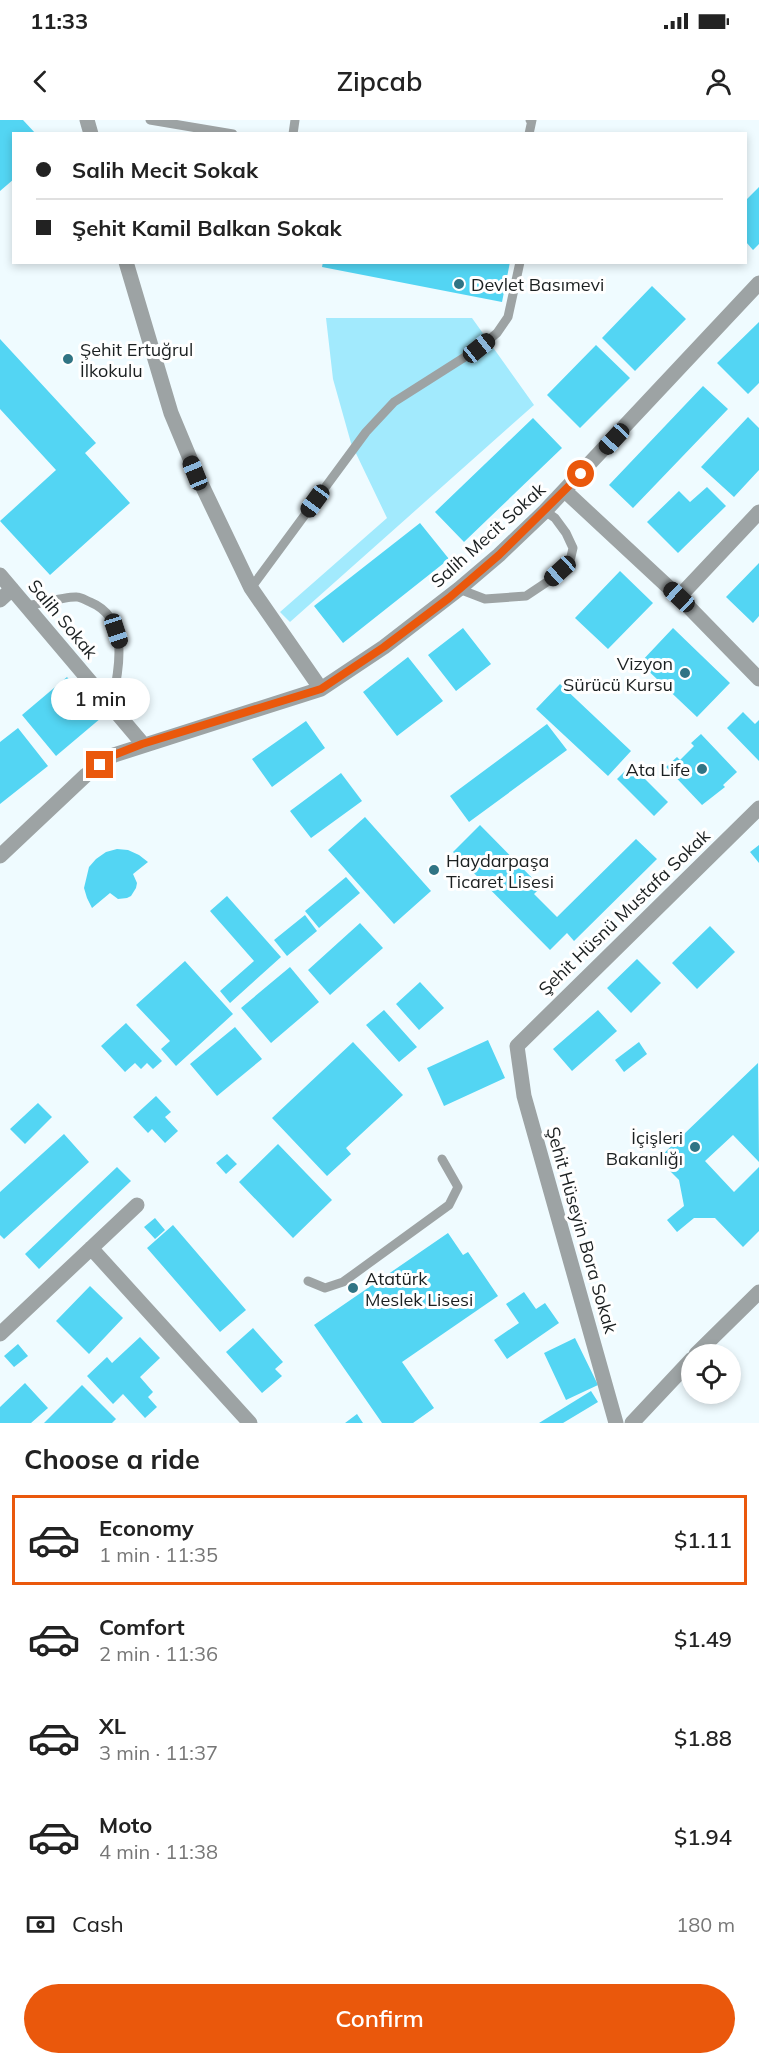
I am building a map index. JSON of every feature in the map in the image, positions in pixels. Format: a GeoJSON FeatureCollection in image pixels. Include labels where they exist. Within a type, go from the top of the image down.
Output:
{"type":"FeatureCollection","features":[{"type":"Feature","properties":{"kind":"street"},"geometry":{"type":"LineString","coordinates":[[127,264],[171,413],[195,473],[251,588],[321,689]]}},
{"type":"Feature","properties":{"kind":"street","name":"Salih Mecit Sokak"},"geometry":{"type":"LineString","coordinates":[[0,856],[86,775],[114,755],[142,744],[321,689],[384,647],[499,555],[565,492],[759,283]]}},
{"type":"Feature","properties":{"kind":"street"},"geometry":{"type":"LineString","coordinates":[[565,492],[679,597],[759,679]]}},
{"type":"Feature","properties":{"kind":"street"},"geometry":{"type":"LineString","coordinates":[[679,597],[759,512]]}},
{"type":"Feature","properties":{"kind":"street","name":"Salih Sokak"},"geometry":{"type":"LineString","coordinates":[[0,575],[142,744]]}},
{"type":"Feature","properties":{"kind":"street"},"geometry":{"type":"LineString","coordinates":[[0,600],[12,589]]}},
{"type":"Feature","properties":{"kind":"street","name":"Şehit Hüsnü Mustafa Sokak"},"geometry":{"type":"LineString","coordinates":[[517,1046],[759,808]]}},
{"type":"Feature","properties":{"kind":"street","name":"Şehit Hüseyin Bora Sokak"},"geometry":{"type":"LineString","coordinates":[[517,1046],[524,1096],[616,1423]]}},
{"type":"Feature","properties":{"kind":"street"},"geometry":{"type":"LineString","coordinates":[[0,1334],[137,1205]]}},
{"type":"Feature","properties":{"kind":"street"},"geometry":{"type":"LineString","coordinates":[[91,1248],[250,1423]]}},
{"type":"Feature","properties":{"kind":"street"},"geometry":{"type":"LineString","coordinates":[[706,1344],[759,1292]]}},
{"type":"Feature","properties":{"kind":"street"},"geometry":{"type":"LineString","coordinates":[[632,1423],[681,1371]]}},
{"type":"Feature","properties":{"kind":"lane"},"geometry":{"type":"LineString","coordinates":[[150,120],[221,132]]}},
{"type":"Feature","properties":{"kind":"lane"},"geometry":{"type":"LineString","coordinates":[[251,588],[366,432],[394,402],[479,348],[497,333],[508,317],[520,264]]}},
{"type":"Feature","properties":{"kind":"lane"},"geometry":{"type":"LineString","coordinates":[[459,589],[485,599],[526,596],[550,580],[570,561],[573,548],[555,518],[545,511]]}},
{"type":"Feature","properties":{"kind":"lane"},"geometry":{"type":"LineString","coordinates":[[26,606],[77,597],[100,606],[112,619],[119,643],[118,672],[111,707]]}},
{"type":"Feature","properties":{"kind":"lane"},"geometry":{"type":"LineString","coordinates":[[308,1281],[325,1288],[343,1282],[449,1205],[458,1187],[442,1159]]}},
{"type":"Feature","properties":{"kind":"shaded area"},"geometry":{"type":"Polygon","coordinates":[[[326,318],[472,318],[534,405],[290,622],[280,612],[387,518],[351,443],[333,379],[326,318]]]}},
{"type":"Feature","properties":{"kind":"building"},"geometry":{"type":"Polygon","coordinates":[[[0,120],[23,120],[34,132],[12,132],[12,181],[0,191],[0,120]]]}},
{"type":"Feature","properties":{"kind":"building"},"geometry":{"type":"Polygon","coordinates":[[[759,187],[759,244],[753,250],[747,243],[747,199],[759,187]]]}},
{"type":"Feature","properties":{"kind":"building","name":"Devlet Basımevi"},"geometry":{"type":"Polygon","coordinates":[[[323,264],[510,264],[502,302],[322,267],[323,264]]]}},
{"type":"Feature","properties":{"kind":"building"},"geometry":{"type":"Polygon","coordinates":[[[652,286],[686,319],[635,371],[602,338],[652,286]]]}},
{"type":"Feature","properties":{"kind":"building"},"geometry":{"type":"Polygon","coordinates":[[[759,322],[759,383],[748,394],[717,363],[759,322]]]}},
{"type":"Feature","properties":{"kind":"building"},"geometry":{"type":"Polygon","coordinates":[[[0,339],[96,443],[85,453],[130,503],[50,575],[0,521],[56,470],[0,409],[0,339]]]}},
{"type":"Feature","properties":{"kind":"building"},"geometry":{"type":"Polygon","coordinates":[[[596,345],[630,378],[580,428],[547,395],[596,345]]]}},
{"type":"Feature","properties":{"kind":"building"},"geometry":{"type":"Polygon","coordinates":[[[703,386],[728,409],[633,508],[609,485],[703,386]]]}},
{"type":"Feature","properties":{"kind":"building"},"geometry":{"type":"Polygon","coordinates":[[[748,417],[759,428],[759,470],[734,497],[701,467],[748,417]]]}},
{"type":"Feature","properties":{"kind":"building"},"geometry":{"type":"Polygon","coordinates":[[[533,418],[562,448],[464,542],[435,512],[533,418]]]}},
{"type":"Feature","properties":{"kind":"building"},"geometry":{"type":"Polygon","coordinates":[[[707,487],[726,506],[678,553],[647,522],[679,491],[690,502],[707,487]]]}},
{"type":"Feature","properties":{"kind":"building"},"geometry":{"type":"Polygon","coordinates":[[[420,523],[449,559],[343,643],[314,606],[420,523]]]}},
{"type":"Feature","properties":{"kind":"building"},"geometry":{"type":"Polygon","coordinates":[[[759,563],[759,616],[753,623],[726,597],[759,563]]]}},
{"type":"Feature","properties":{"kind":"building"},"geometry":{"type":"Polygon","coordinates":[[[620,571],[653,603],[608,649],[575,618],[620,571]]]}},
{"type":"Feature","properties":{"kind":"building"},"geometry":{"type":"Polygon","coordinates":[[[463,628],[491,664],[456,691],[428,655],[463,628]]]}},
{"type":"Feature","properties":{"kind":"building","name":"Vizyon Sürücü Kursu"},"geometry":{"type":"Polygon","coordinates":[[[673,628],[730,683],[697,717],[640,663],[673,628]]]}},
{"type":"Feature","properties":{"kind":"building"},"geometry":{"type":"Polygon","coordinates":[[[408,657],[443,701],[397,736],[363,692],[408,657]]]}},
{"type":"Feature","properties":{"kind":"building"},"geometry":{"type":"Polygon","coordinates":[[[67,677],[101,718],[56,756],[22,715],[67,677]]]}},
{"type":"Feature","properties":{"kind":"building"},"geometry":{"type":"Polygon","coordinates":[[[560,684],[631,751],[608,776],[536,709],[560,684]]]}},
{"type":"Feature","properties":{"kind":"building"},"geometry":{"type":"Polygon","coordinates":[[[743,712],[755,724],[759,720],[759,761],[727,728],[743,712]]]}},
{"type":"Feature","properties":{"kind":"building"},"geometry":{"type":"Polygon","coordinates":[[[306,721],[325,748],[272,787],[252,759],[306,721]]]}},
{"type":"Feature","properties":{"kind":"building"},"geometry":{"type":"Polygon","coordinates":[[[547,724],[567,750],[469,822],[450,796],[547,724]]]}},
{"type":"Feature","properties":{"kind":"building"},"geometry":{"type":"Polygon","coordinates":[[[18,728],[48,766],[0,804],[0,742],[18,728]]]}},
{"type":"Feature","properties":{"kind":"building","name":"Ata Life"},"geometry":{"type":"Polygon","coordinates":[[[701,734],[737,772],[723,785],[725,787],[702,805],[666,767],[677,757],[680,760],[694,746],[691,743],[701,734]]]}},
{"type":"Feature","properties":{"kind":"building"},"geometry":{"type":"Polygon","coordinates":[[[631,765],[668,802],[654,816],[617,779],[631,765]]]}},
{"type":"Feature","properties":{"kind":"building"},"geometry":{"type":"Polygon","coordinates":[[[341,773],[362,801],[311,838],[290,811],[341,773]]]}},
{"type":"Feature","properties":{"kind":"building"},"geometry":{"type":"Polygon","coordinates":[[[365,817],[431,891],[394,924],[328,850],[365,817]]]}},
{"type":"Feature","properties":{"kind":"building"},"geometry":{"type":"Polygon","coordinates":[[[480,825],[541,887],[534,894],[557,917],[636,839],[657,859],[574,941],[567,933],[550,950],[453,852],[480,825]]]}},
{"type":"Feature","properties":{"kind":"building"},"geometry":{"type":"Polygon","coordinates":[[[759,845],[759,863],[750,852],[759,845]]]}},
{"type":"Feature","properties":{"kind":"building"},"geometry":{"type":"Polygon","coordinates":[[[117,849],[128,850],[148,862],[133,874],[137,883],[131,896],[118,899],[110,893],[92,908],[84,888],[89,867],[106,852],[117,849]]]}},
{"type":"Feature","properties":{"kind":"building"},"geometry":{"type":"Polygon","coordinates":[[[346,877],[360,893],[319,928],[305,911],[346,877]]]}},
{"type":"Feature","properties":{"kind":"building"},"geometry":{"type":"Polygon","coordinates":[[[227,896],[281,957],[230,1003],[220,991],[254,961],[210,911],[227,896]]]}},
{"type":"Feature","properties":{"kind":"building"},"geometry":{"type":"Polygon","coordinates":[[[305,915],[317,931],[287,956],[274,940],[305,915]]]}},
{"type":"Feature","properties":{"kind":"building"},"geometry":{"type":"Polygon","coordinates":[[[360,923],[383,948],[330,995],[308,970],[360,923]]]}},
{"type":"Feature","properties":{"kind":"building"},"geometry":{"type":"Polygon","coordinates":[[[710,926],[735,952],[697,989],[672,963],[710,926]]]}},
{"type":"Feature","properties":{"kind":"building"},"geometry":{"type":"Polygon","coordinates":[[[637,959],[661,983],[631,1013],[607,988],[637,959]]]}},
{"type":"Feature","properties":{"kind":"building"},"geometry":{"type":"Polygon","coordinates":[[[185,961],[233,1014],[176,1066],[161,1049],[170,1041],[136,1005],[185,961]]]}},
{"type":"Feature","properties":{"kind":"building"},"geometry":{"type":"Polygon","coordinates":[[[290,967],[319,1002],[271,1043],[241,1008],[290,967]]]}},
{"type":"Feature","properties":{"kind":"building"},"geometry":{"type":"Polygon","coordinates":[[[420,982],[444,1008],[419,1030],[396,1004],[420,982]]]}},
{"type":"Feature","properties":{"kind":"building"},"geometry":{"type":"Polygon","coordinates":[[[384,1010],[417,1047],[399,1062],[366,1025],[384,1010]]]}},
{"type":"Feature","properties":{"kind":"building"},"geometry":{"type":"Polygon","coordinates":[[[598,1010],[617,1031],[572,1071],[553,1049],[598,1010]]]}},
{"type":"Feature","properties":{"kind":"building"},"geometry":{"type":"Polygon","coordinates":[[[126,1023],[162,1061],[153,1069],[147,1063],[141,1069],[135,1063],[125,1072],[101,1046],[126,1023]]]}},
{"type":"Feature","properties":{"kind":"building"},"geometry":{"type":"Polygon","coordinates":[[[235,1027],[262,1059],[217,1096],[190,1064],[235,1027]]]}},
{"type":"Feature","properties":{"kind":"building"},"geometry":{"type":"Polygon","coordinates":[[[488,1040],[505,1078],[444,1106],[427,1068],[488,1040]]]}},
{"type":"Feature","properties":{"kind":"building"},"geometry":{"type":"Polygon","coordinates":[[[353,1042],[403,1095],[346,1148],[351,1154],[327,1176],[272,1118],[353,1042]]]}},
{"type":"Feature","properties":{"kind":"building"},"geometry":{"type":"Polygon","coordinates":[[[639,1042],[647,1054],[624,1072],[615,1060],[639,1042]]]}},
{"type":"Feature","properties":{"kind":"building","name":"İçişleri Bakanlığı"},"geometry":{"type":"Polygon","coordinates":[[[758,1063],[759,1162],[733,1135],[705,1161],[734,1192],[759,1167],[759,1231],[743,1247],[715,1218],[694,1218],[677,1232],[667,1220],[684,1206],[679,1180],[658,1159],[758,1063]]]}},
{"type":"Feature","properties":{"kind":"building"},"geometry":{"type":"Polygon","coordinates":[[[156,1096],[171,1112],[165,1117],[178,1131],[165,1143],[152,1129],[148,1133],[133,1117],[156,1096]]]}},
{"type":"Feature","properties":{"kind":"building"},"geometry":{"type":"Polygon","coordinates":[[[38,1103],[52,1117],[25,1144],[10,1129],[38,1103]]]}},
{"type":"Feature","properties":{"kind":"building"},"geometry":{"type":"Polygon","coordinates":[[[64,1134],[89,1162],[4,1239],[0,1235],[0,1192],[64,1134]]]}},
{"type":"Feature","properties":{"kind":"building"},"geometry":{"type":"Polygon","coordinates":[[[278,1144],[332,1200],[293,1238],[239,1182],[278,1144]]]}},
{"type":"Feature","properties":{"kind":"building"},"geometry":{"type":"Polygon","coordinates":[[[227,1154],[237,1164],[226,1174],[216,1163],[227,1154]]]}},
{"type":"Feature","properties":{"kind":"building"},"geometry":{"type":"Polygon","coordinates":[[[117,1167],[131,1181],[39,1269],[25,1254],[117,1167]]]}},
{"type":"Feature","properties":{"kind":"building"},"geometry":{"type":"Polygon","coordinates":[[[155,1218],[165,1230],[155,1239],[144,1227],[155,1218]]]}},
{"type":"Feature","properties":{"kind":"building"},"geometry":{"type":"Polygon","coordinates":[[[173,1225],[246,1310],[220,1332],[147,1248],[173,1225]]]}},
{"type":"Feature","properties":{"kind":"building"},"geometry":{"type":"Polygon","coordinates":[[[448,1233],[463,1255],[468,1252],[498,1296],[402,1362],[434,1408],[413,1423],[382,1423],[314,1325],[448,1233]]]}},
{"type":"Feature","properties":{"kind":"building"},"geometry":{"type":"Polygon","coordinates":[[[90,1286],[123,1318],[89,1354],[56,1321],[90,1286]]]}},
{"type":"Feature","properties":{"kind":"building"},"geometry":{"type":"Polygon","coordinates":[[[524,1292],[536,1309],[545,1303],[559,1323],[507,1359],[494,1340],[519,1323],[506,1304],[524,1292]]]}},
{"type":"Feature","properties":{"kind":"building"},"geometry":{"type":"Polygon","coordinates":[[[253,1328],[283,1362],[275,1369],[282,1376],[262,1393],[226,1352],[253,1328]]]}},
{"type":"Feature","properties":{"kind":"building"},"geometry":{"type":"Polygon","coordinates":[[[140,1337],[160,1358],[140,1377],[153,1392],[148,1397],[157,1407],[145,1418],[123,1394],[113,1404],[87,1376],[107,1357],[112,1363],[140,1337]]]}},
{"type":"Feature","properties":{"kind":"building"},"geometry":{"type":"Polygon","coordinates":[[[575,1338],[598,1385],[566,1400],[544,1353],[575,1338]]]}},
{"type":"Feature","properties":{"kind":"building"},"geometry":{"type":"Polygon","coordinates":[[[18,1344],[28,1356],[14,1367],[4,1356],[18,1344]]]}},
{"type":"Feature","properties":{"kind":"building"},"geometry":{"type":"Polygon","coordinates":[[[25,1383],[48,1408],[31,1423],[0,1423],[0,1407],[25,1383]]]}},
{"type":"Feature","properties":{"kind":"building"},"geometry":{"type":"Polygon","coordinates":[[[82,1385],[116,1419],[112,1423],[44,1423],[82,1385]]]}},
{"type":"Feature","properties":{"kind":"building"},"geometry":{"type":"Polygon","coordinates":[[[591,1391],[598,1402],[563,1423],[539,1423],[591,1391]]]}},
{"type":"Feature","properties":{"kind":"building"},"geometry":{"type":"Polygon","coordinates":[[[357,1414],[363,1423],[345,1423],[357,1414]]]}},
{"type":"Feature","properties":{"kind":"place","name":"Devlet Basımevi"},"geometry":{"type":"Point","coordinates":[459,284]}},
{"type":"Feature","properties":{"kind":"place","name":"Şehit Ertuğrul İlkokulu"},"geometry":{"type":"Point","coordinates":[68,359]}},
{"type":"Feature","properties":{"kind":"place","name":"Vizyon Sürücü Kursu"},"geometry":{"type":"Point","coordinates":[685,673]}},
{"type":"Feature","properties":{"kind":"place","name":"Ata Life"},"geometry":{"type":"Point","coordinates":[702,769]}},
{"type":"Feature","properties":{"kind":"place","name":"Haydarpaşa Ticaret Lisesi"},"geometry":{"type":"Point","coordinates":[434,870]}},
{"type":"Feature","properties":{"kind":"place","name":"İçişleri Bakanlığı"},"geometry":{"type":"Point","coordinates":[695,1147]}},
{"type":"Feature","properties":{"kind":"place","name":"Atatürk Meslek Lisesi"},"geometry":{"type":"Point","coordinates":[353,1288]}},
{"type":"Feature","properties":{"kind":"route"},"geometry":{"type":"LineString","coordinates":[[100,765],[114,755],[142,744],[321,689],[384,647],[449,598],[499,555],[581,474]]}}]}
